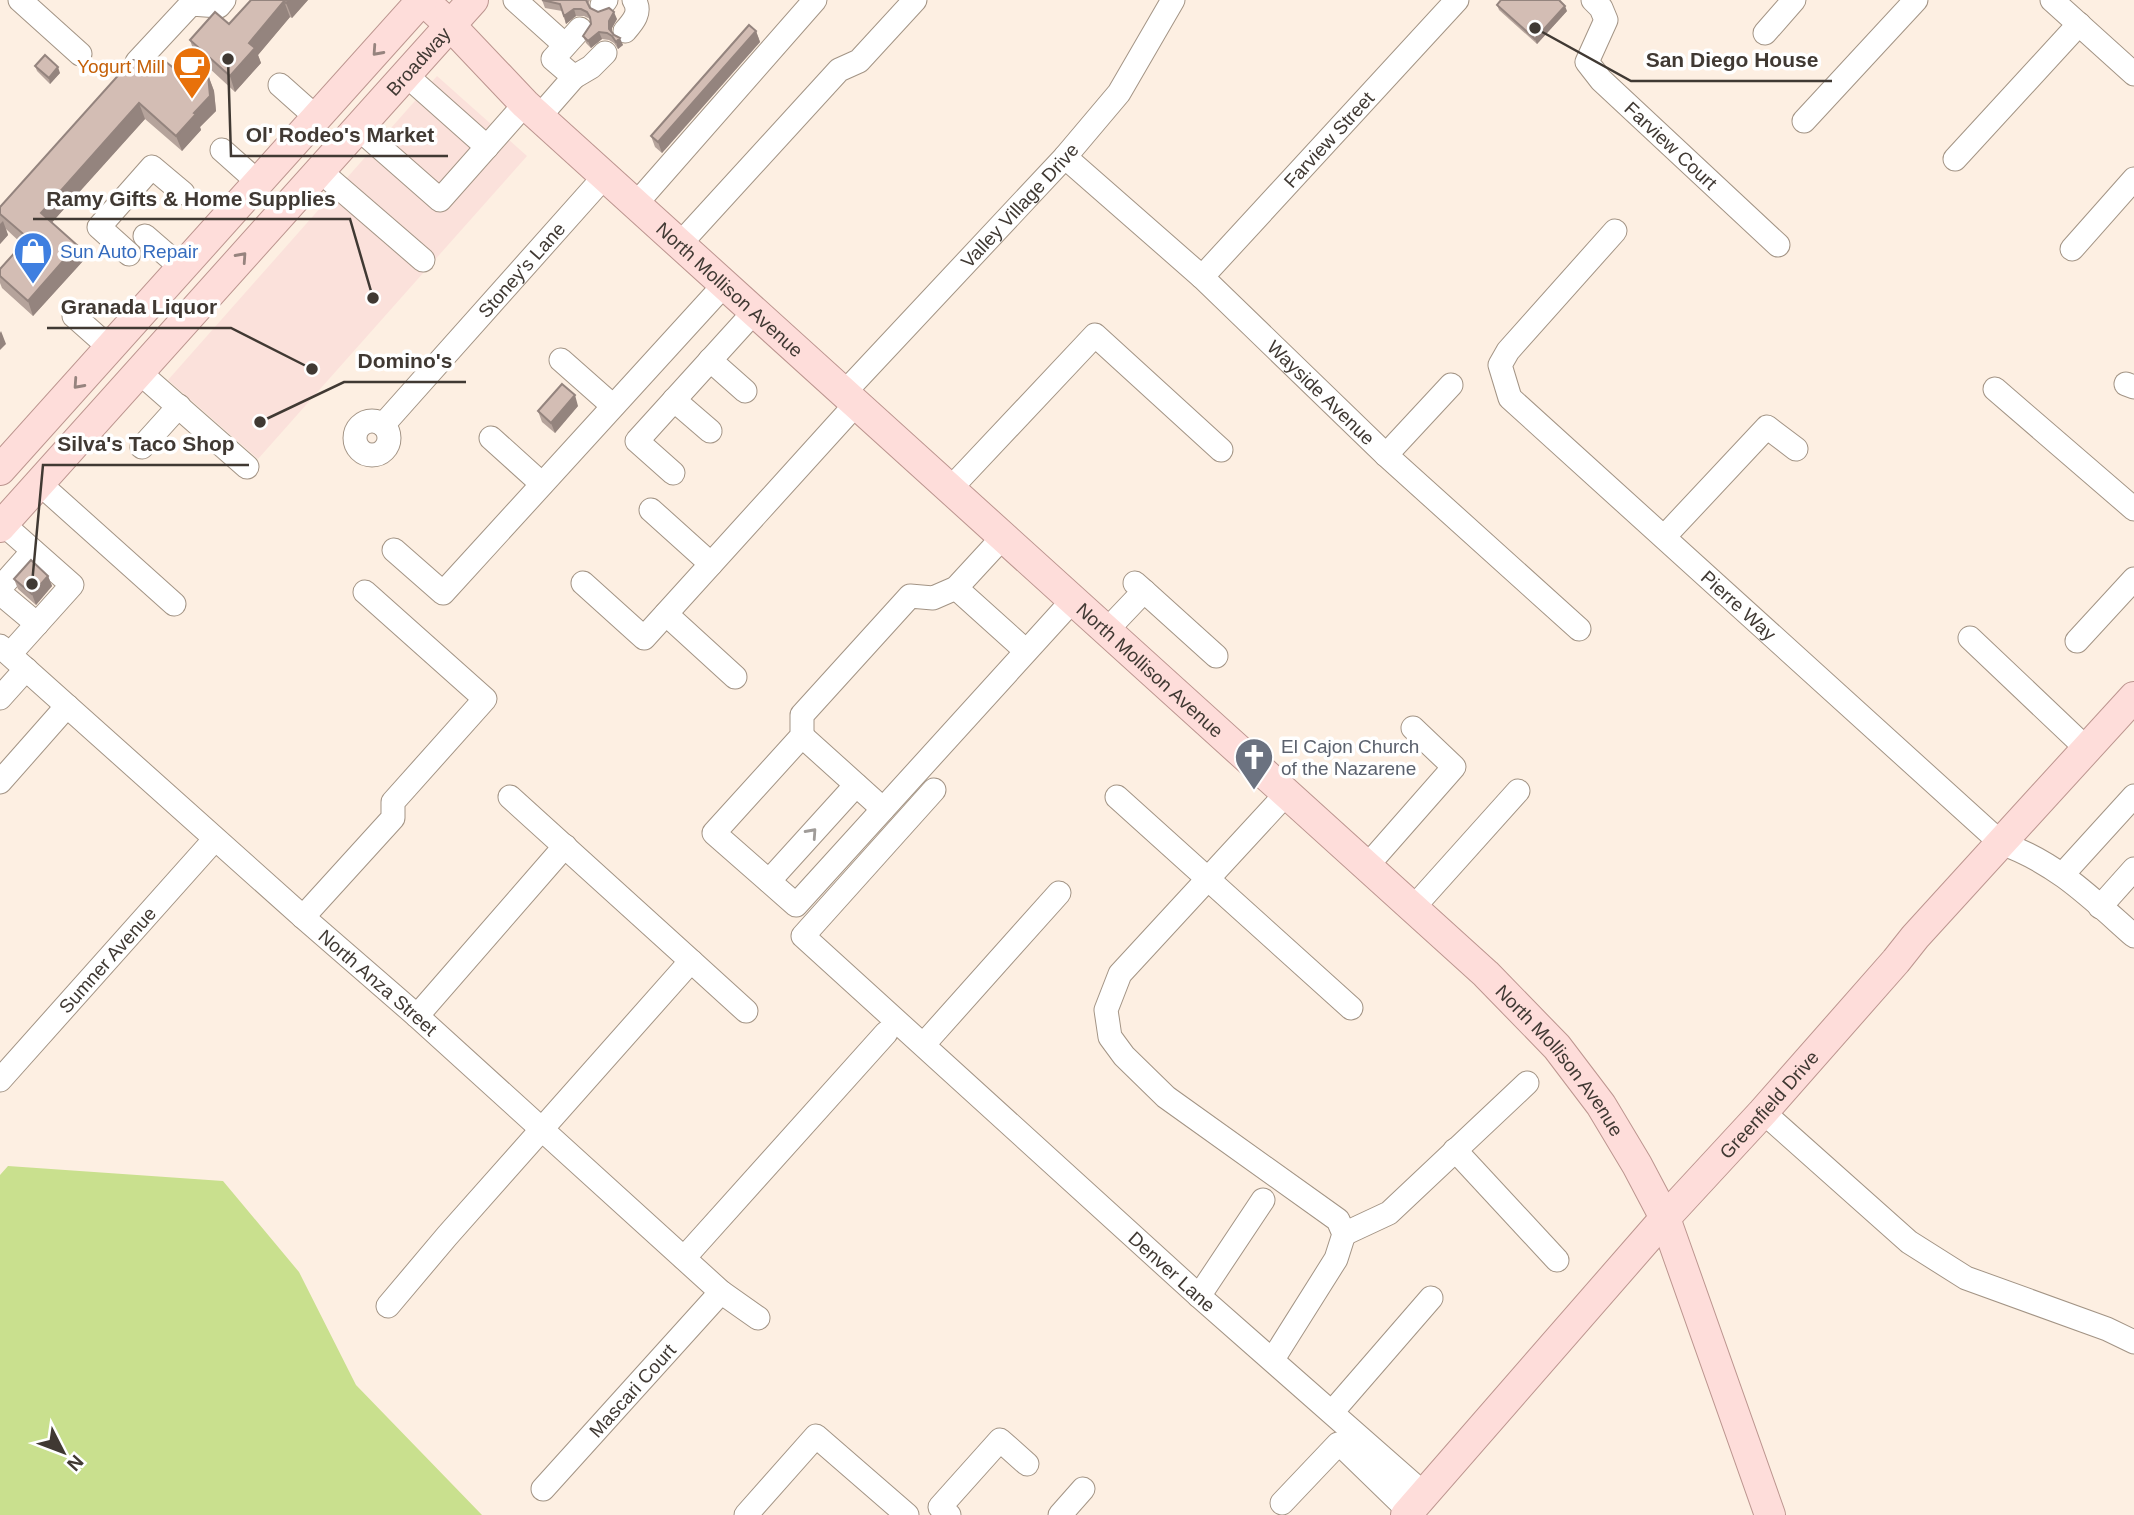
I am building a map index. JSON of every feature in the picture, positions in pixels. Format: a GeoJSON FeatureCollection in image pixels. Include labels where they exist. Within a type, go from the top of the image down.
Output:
{"type":"FeatureCollection","features":[{"type":"Feature","properties":{"kind":"main road","name":"North Mollison Avenue"},"geometry":{"type":"LineString","coordinates":[[422,0],[450,25],[532,110],[604,177],[1486,974],[1557,1047],[1601,1105],[1637,1164],[1665,1218],[1770,1515]]}},
{"type":"Feature","properties":{"kind":"main road","name":"Broadway"},"geometry":{"type":"LineString","coordinates":[[4,457],[110,348],[422,0]]}},
{"type":"Feature","properties":{"kind":"main road","name":"Broadway"},"geometry":{"type":"LineString","coordinates":[[1,526],[472,0]]}},
{"type":"Feature","properties":{"kind":"main road","name":"Greenfield Drive"},"geometry":{"type":"LineString","coordinates":[[1413,1507],[1665,1218],[2134,697]]}},
{"type":"Feature","properties":{"kind":"street"},"geometry":{"type":"LineString","coordinates":[[20,0],[80,54]]}},
{"type":"Feature","properties":{"kind":"street"},"geometry":{"type":"LineString","coordinates":[[137,62],[191,4],[219,6],[224,0]]}},
{"type":"Feature","properties":{"kind":"street"},"geometry":{"type":"LineString","coordinates":[[515,0],[572,37],[553,59],[574,76]]}},
{"type":"Feature","properties":{"kind":"street"},"geometry":{"type":"LineString","coordinates":[[625,30],[638,12],[634,0]]}},
{"type":"Feature","properties":{"kind":"street"},"geometry":{"type":"LineString","coordinates":[[635,205],[816,0]]}},
{"type":"Feature","properties":{"kind":"street"},"geometry":{"type":"LineString","coordinates":[[679,245],[839,70],[859,61],[915,0]]}},
{"type":"Feature","properties":{"kind":"street","name":"Valley Village Drive"},"geometry":{"type":"LineString","coordinates":[[583,583],[644,638],[1119,93],[1173,0]]}},
{"type":"Feature","properties":{"kind":"street","name":"Farview Street"},"geometry":{"type":"LineString","coordinates":[[1202,277],[1457,0]]}},
{"type":"Feature","properties":{"kind":"street","name":"Farview Court"},"geometry":{"type":"LineString","coordinates":[[1593,0],[1601,8],[1606,20],[1587,62],[1601,80],[1778,245]]}},
{"type":"Feature","properties":{"kind":"street"},"geometry":{"type":"LineString","coordinates":[[1765,33],[1794,0]]}},
{"type":"Feature","properties":{"kind":"street"},"geometry":{"type":"LineString","coordinates":[[1804,121],[1916,0]]}},
{"type":"Feature","properties":{"kind":"street"},"geometry":{"type":"LineString","coordinates":[[2052,0],[2134,74]]}},
{"type":"Feature","properties":{"kind":"street"},"geometry":{"type":"LineString","coordinates":[[1955,159],[2079,24]]}},
{"type":"Feature","properties":{"kind":"street"},"geometry":{"type":"LineString","coordinates":[[358,128],[440,200],[487,147],[574,76],[591,67],[605,53]]}},
{"type":"Feature","properties":{"kind":"street"},"geometry":{"type":"LineString","coordinates":[[406,75],[487,147]]}},
{"type":"Feature","properties":{"kind":"street"},"geometry":{"type":"LineString","coordinates":[[280,86],[317,118]]}},
{"type":"Feature","properties":{"kind":"street"},"geometry":{"type":"LineString","coordinates":[[222,150],[258,183]]}},
{"type":"Feature","properties":{"kind":"street","name":"Wayside Avenue"},"geometry":{"type":"LineString","coordinates":[[1065,158],[1202,277],[1386,456],[1579,629]]}},
{"type":"Feature","properties":{"kind":"street"},"geometry":{"type":"LineString","coordinates":[[129,254],[99,227],[134,187],[152,167],[183,193]]}},
{"type":"Feature","properties":{"kind":"street"},"geometry":{"type":"LineString","coordinates":[[320,171],[423,260]]}},
{"type":"Feature","properties":{"kind":"street","name":"Stoney's Lane"},"geometry":{"type":"LineString","coordinates":[[383,425],[604,177]]}},
{"type":"Feature","properties":{"kind":"street"},"geometry":{"type":"LineString","coordinates":[[2072,249],[2134,179]]}},
{"type":"Feature","properties":{"kind":"street","name":"Pierre Way"},"geometry":{"type":"LineString","coordinates":[[1615,232],[1508,351],[1500,365],[1510,398],[2001,843],[2021,850],[2063,874],[2134,936]]}},
{"type":"Feature","properties":{"kind":"street"},"geometry":{"type":"LineString","coordinates":[[145,236],[182,268]]}},
{"type":"Feature","properties":{"kind":"street"},"geometry":{"type":"LineString","coordinates":[[394,550],[443,593],[724,285]]}},
{"type":"Feature","properties":{"kind":"street"},"geometry":{"type":"LineString","coordinates":[[673,473],[637,442],[754,312]]}},
{"type":"Feature","properties":{"kind":"street"},"geometry":{"type":"LineString","coordinates":[[74,316],[110,348]]}},
{"type":"Feature","properties":{"kind":"street"},"geometry":{"type":"LineString","coordinates":[[950,489],[1094,335],[1221,450]]}},
{"type":"Feature","properties":{"kind":"street"},"geometry":{"type":"LineString","coordinates":[[561,360],[613,406]]}},
{"type":"Feature","properties":{"kind":"street"},"geometry":{"type":"LineString","coordinates":[[710,360],[746,391]]}},
{"type":"Feature","properties":{"kind":"street"},"geometry":{"type":"LineString","coordinates":[[139,372],[247,467]]}},
{"type":"Feature","properties":{"kind":"street"},"geometry":{"type":"LineString","coordinates":[[1386,456],[1451,385]]}},
{"type":"Feature","properties":{"kind":"street"},"geometry":{"type":"LineString","coordinates":[[1994,389],[2134,509]]}},
{"type":"Feature","properties":{"kind":"street"},"geometry":{"type":"LineString","coordinates":[[674,400],[710,431]]}},
{"type":"Feature","properties":{"kind":"street"},"geometry":{"type":"LineString","coordinates":[[142,447],[179,406]]}},
{"type":"Feature","properties":{"kind":"street"},"geometry":{"type":"LineString","coordinates":[[1664,537],[1767,427],[1796,449]]}},
{"type":"Feature","properties":{"kind":"street"},"geometry":{"type":"LineString","coordinates":[[491,438],[542,484]]}},
{"type":"Feature","properties":{"kind":"street"},"geometry":{"type":"LineString","coordinates":[[39,483],[174,604]]}},
{"type":"Feature","properties":{"kind":"street"},"geometry":{"type":"LineString","coordinates":[[651,510],[711,564]]}},
{"type":"Feature","properties":{"kind":"street"},"geometry":{"type":"LineString","coordinates":[[0,698],[12,656],[72,585],[1,526]]}},
{"type":"Feature","properties":{"kind":"street"},"geometry":{"type":"LineString","coordinates":[[1003,537],[956,588],[933,598],[910,596],[802,715],[802,736],[714,833],[796,905],[1073,600]]}},
{"type":"Feature","properties":{"kind":"street"},"geometry":{"type":"LineString","coordinates":[[33,551],[0,591],[37,624]]}},
{"type":"Feature","properties":{"kind":"street"},"geometry":{"type":"LineString","coordinates":[[2077,641],[2134,579]]}},
{"type":"Feature","properties":{"kind":"street"},"geometry":{"type":"LineString","coordinates":[[1107,630],[1138,587],[1216,656]]}},
{"type":"Feature","properties":{"kind":"street"},"geometry":{"type":"LineString","coordinates":[[956,588],[1026,651]]}},
{"type":"Feature","properties":{"kind":"street"},"geometry":{"type":"LineString","coordinates":[[303,917],[393,818],[393,802],[485,699],[366,592]]}},
{"type":"Feature","properties":{"kind":"street"},"geometry":{"type":"LineString","coordinates":[[666,614],[735,677]]}},
{"type":"Feature","properties":{"kind":"street"},"geometry":{"type":"LineString","coordinates":[[1970,638],[2087,749]]}},
{"type":"Feature","properties":{"kind":"street","name":"North Anza Street"},"geometry":{"type":"LineString","coordinates":[[12,656],[417,1016],[721,1292],[758,1318]]}},
{"type":"Feature","properties":{"kind":"street"},"geometry":{"type":"LineString","coordinates":[[0,782],[68,706]]}},
{"type":"Feature","properties":{"kind":"street"},"geometry":{"type":"LineString","coordinates":[[1367,866],[1454,767],[1413,728]]}},
{"type":"Feature","properties":{"kind":"street"},"geometry":{"type":"LineString","coordinates":[[802,736],[883,809]]}},
{"type":"Feature","properties":{"kind":"street"},"geometry":{"type":"LineString","coordinates":[[769,881],[856,785]]}},
{"type":"Feature","properties":{"kind":"street","name":"Denver Lane"},"geometry":{"type":"LineString","coordinates":[[934,790],[803,936],[1199,1296],[1333,1411],[1413,1507]]}},
{"type":"Feature","properties":{"kind":"street"},"geometry":{"type":"LineString","coordinates":[[1413,908],[1518,790]]}},
{"type":"Feature","properties":{"kind":"street"},"geometry":{"type":"LineString","coordinates":[[1273,1359],[1336,1259],[1344,1234],[1338,1220],[1167,1097],[1125,1056],[1110,1037],[1106,1010],[1120,974],[1287,793]]}},
{"type":"Feature","properties":{"kind":"street"},"geometry":{"type":"LineString","coordinates":[[2063,874],[2134,796]]}},
{"type":"Feature","properties":{"kind":"street"},"geometry":{"type":"LineString","coordinates":[[510,797],[746,1011]]}},
{"type":"Feature","properties":{"kind":"street"},"geometry":{"type":"LineString","coordinates":[[1117,797],[1351,1008]]}},
{"type":"Feature","properties":{"kind":"street","name":"Sumner Avenue"},"geometry":{"type":"LineString","coordinates":[[0,1080],[215,839]]}},
{"type":"Feature","properties":{"kind":"street"},"geometry":{"type":"LineString","coordinates":[[417,1016],[565,846]]}},
{"type":"Feature","properties":{"kind":"street"},"geometry":{"type":"LineString","coordinates":[[2100,907],[2134,869]]}},
{"type":"Feature","properties":{"kind":"street"},"geometry":{"type":"LineString","coordinates":[[924,1044],[1059,893]]}},
{"type":"Feature","properties":{"kind":"street"},"geometry":{"type":"LineString","coordinates":[[388,1306],[691,961]]}},
{"type":"Feature","properties":{"kind":"street"},"geometry":{"type":"LineString","coordinates":[[684,1258],[886,1033]]}},
{"type":"Feature","properties":{"kind":"street"},"geometry":{"type":"LineString","coordinates":[[1344,1234],[1389,1213],[1527,1083]]}},
{"type":"Feature","properties":{"kind":"street"},"geometry":{"type":"LineString","coordinates":[[1763,1112],[1909,1242],[1966,1278],[2107,1329],[2134,1342]]}},
{"type":"Feature","properties":{"kind":"street"},"geometry":{"type":"LineString","coordinates":[[1455,1150],[1557,1260]]}},
{"type":"Feature","properties":{"kind":"street"},"geometry":{"type":"LineString","coordinates":[[1199,1296],[1263,1200]]}},
{"type":"Feature","properties":{"kind":"street","name":"Mascari Court"},"geometry":{"type":"LineString","coordinates":[[543,1489],[721,1292]]}},
{"type":"Feature","properties":{"kind":"street"},"geometry":{"type":"LineString","coordinates":[[1333,1411],[1432,1297]]}},
{"type":"Feature","properties":{"kind":"street"},"geometry":{"type":"LineString","coordinates":[[746,1515],[816,1436],[906,1515]]}},
{"type":"Feature","properties":{"kind":"street"},"geometry":{"type":"LineString","coordinates":[[949,1515],[940,1507],[1000,1440],[1027,1464]]}},
{"type":"Feature","properties":{"kind":"street"},"geometry":{"type":"LineString","coordinates":[[1282,1503],[1338,1444],[1413,1507]]}},
{"type":"Feature","properties":{"kind":"street"},"geometry":{"type":"LineString","coordinates":[[1060,1515],[1083,1489]]}},
{"type":"Feature","properties":{"kind":"shaded area"},"geometry":{"type":"Polygon","coordinates":[[[437,76],[527,156],[258,459],[168,380],[437,76]]]}},
{"type":"Feature","properties":{"kind":"green space"},"geometry":{"type":"Polygon","coordinates":[[[8,1166],[223,1181],[299,1272],[356,1385],[482,1515],[0,1515],[0,1175],[8,1166]]]}},
{"type":"Feature","properties":{"kind":"building"},"geometry":{"type":"Polygon","coordinates":[[[251,0],[289,0],[286,3],[284,1],[249,43],[255,48],[230,76],[190,40],[215,12],[229,24],[251,0]]]}},
{"type":"Feature","properties":{"kind":"building"},"geometry":{"type":"Polygon","coordinates":[[[542,0],[586,0],[590,8],[598,12],[609,8],[614,12],[609,21],[609,29],[620,38],[616,42],[607,33],[599,32],[588,41],[583,36],[591,24],[587,12],[574,9],[564,16],[560,4],[542,0]]]}},
{"type":"Feature","properties":{"kind":"building"},"geometry":{"type":"Polygon","coordinates":[[[1501,0],[1559,0],[1565,6],[1535,39],[1497,5],[1501,0]]]}},
{"type":"Feature","properties":{"kind":"building"},"geometry":{"type":"Polygon","coordinates":[[[749,25],[756,31],[658,142],[651,136],[749,25]]]}},
{"type":"Feature","properties":{"kind":"building"},"geometry":{"type":"Polygon","coordinates":[[[45,55],[58,67],[49,78],[35,66],[45,55]]]}},
{"type":"Feature","properties":{"kind":"building"},"geometry":{"type":"Polygon","coordinates":[[[132,60],[152,75],[165,61],[187,79],[208,75],[210,96],[176,136],[139,103],[41,213],[77,245],[28,301],[0,276],[0,269],[28,238],[0,214],[0,207],[132,60]]]}},
{"type":"Feature","properties":{"kind":"building"},"geometry":{"type":"Polygon","coordinates":[[[562,384],[575,395],[551,423],[538,411],[562,384]]]}},
{"type":"Feature","properties":{"kind":"building"},"geometry":{"type":"Polygon","coordinates":[[[31,560],[48,576],[32,594],[14,579],[31,560]]]}},
{"type":"Feature","properties":{"kind":"place","name":"San Diego House"},"geometry":{"type":"Point","coordinates":[1535,28]}},
{"type":"Feature","properties":{"kind":"place","name":"Ol' Rodeo's Market"},"geometry":{"type":"Point","coordinates":[228,59]}},
{"type":"Feature","properties":{"kind":"place","name":"Yogurt Mill"},"geometry":{"type":"Point","coordinates":[192,100]}},
{"type":"Feature","properties":{"kind":"place","name":"Sun Auto Repair"},"geometry":{"type":"Point","coordinates":[33,285]}},
{"type":"Feature","properties":{"kind":"place","name":"Ramy Gifts & Home Supplies"},"geometry":{"type":"Point","coordinates":[373,298]}},
{"type":"Feature","properties":{"kind":"place","name":"Granada Liquor"},"geometry":{"type":"Point","coordinates":[312,369]}},
{"type":"Feature","properties":{"kind":"place","name":"Domino's"},"geometry":{"type":"Point","coordinates":[260,422]}},
{"type":"Feature","properties":{"kind":"place","name":"Silva's Taco Shop"},"geometry":{"type":"Point","coordinates":[32,584]}},
{"type":"Feature","properties":{"kind":"place","name":"El Cajon Church of the Nazarene"},"geometry":{"type":"Point","coordinates":[1254,791]}}]}
